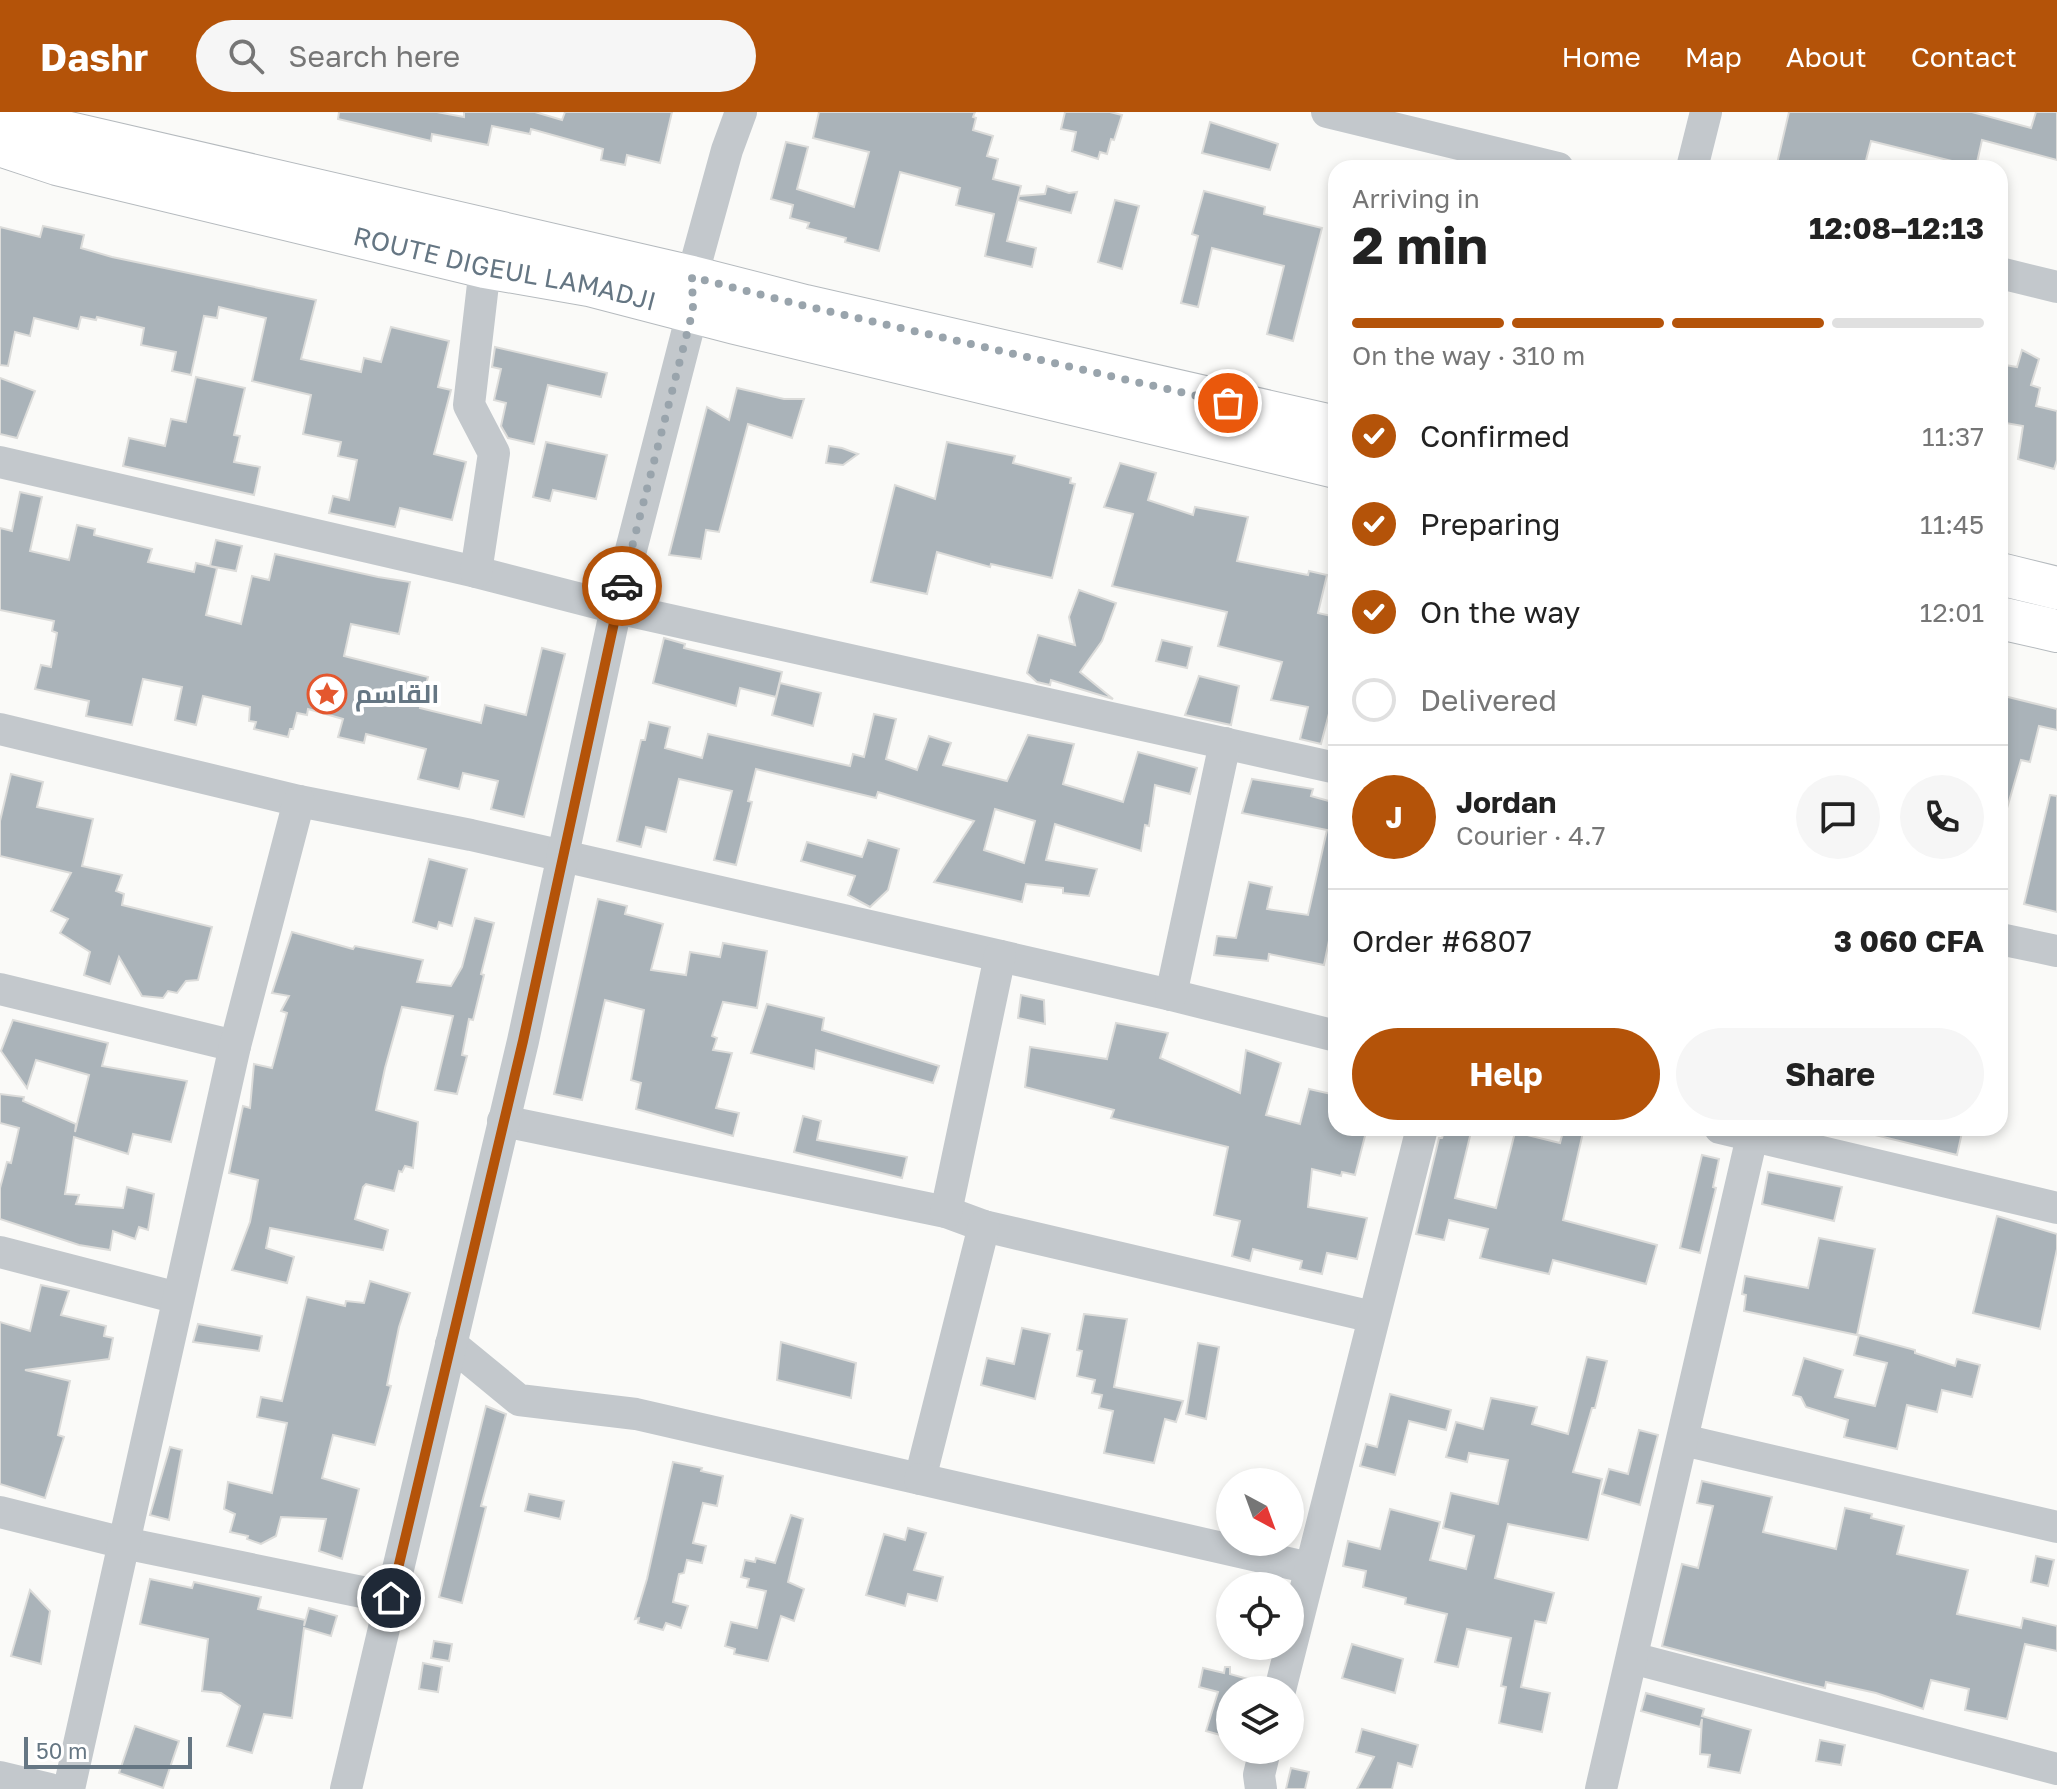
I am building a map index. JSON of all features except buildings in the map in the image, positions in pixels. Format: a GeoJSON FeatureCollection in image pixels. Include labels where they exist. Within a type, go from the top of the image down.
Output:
{"type":"FeatureCollection","features":[{"type":"Feature","properties":{"kind":"main road","name":"ROUTE DIGEUL LAMADJI"},"geometry":{"type":"LineString","coordinates":[[0,117],[693,294],[735,323],[1328,465]]}},
{"type":"Feature","properties":{"kind":"main road","name":"ROUTE DIGEUL LAMADJI"},"geometry":{"type":"LineString","coordinates":[[0,145],[57,164],[485,267],[589,285],[805,306],[1328,425]]}},
{"type":"Feature","properties":{"kind":"main road"},"geometry":{"type":"LineString","coordinates":[[2008,576],[2057,588]]}},
{"type":"Feature","properties":{"kind":"main road"},"geometry":{"type":"LineString","coordinates":[[2008,620],[2057,631]]}},
{"type":"Feature","properties":{"kind":"street"},"geometry":{"type":"LineString","coordinates":[[346,1789],[503,1121],[616,608],[727,150],[741,112]]}},
{"type":"Feature","properties":{"kind":"street"},"geometry":{"type":"LineString","coordinates":[[1327,112],[1525,160]]}},
{"type":"Feature","properties":{"kind":"street"},"geometry":{"type":"LineString","coordinates":[[1694,160],[1706,112]]}},
{"type":"Feature","properties":{"kind":"street"},"geometry":{"type":"LineString","coordinates":[[476,572],[494,453],[469,405],[485,267]]}},
{"type":"Feature","properties":{"kind":"street"},"geometry":{"type":"LineString","coordinates":[[2008,275],[2057,287]]}},
{"type":"Feature","properties":{"kind":"street"},"geometry":{"type":"LineString","coordinates":[[0,462],[476,572],[616,608],[1328,766]]}},
{"type":"Feature","properties":{"kind":"street"},"geometry":{"type":"LineString","coordinates":[[0,729],[299,801],[471,835],[1171,995],[1328,1034]]}},
{"type":"Feature","properties":{"kind":"street"},"geometry":{"type":"LineString","coordinates":[[1171,995],[1225,743]]}},
{"type":"Feature","properties":{"kind":"street"},"geometry":{"type":"LineString","coordinates":[[69,1789],[235,1046],[299,801]]}},
{"type":"Feature","properties":{"kind":"street"},"geometry":{"type":"LineString","coordinates":[[2008,941],[2057,951]]}},
{"type":"Feature","properties":{"kind":"street"},"geometry":{"type":"LineString","coordinates":[[946,1212],[1000,956]]}},
{"type":"Feature","properties":{"kind":"street"},"geometry":{"type":"LineString","coordinates":[[0,989],[235,1046]]}},
{"type":"Feature","properties":{"kind":"street"},"geometry":{"type":"LineString","coordinates":[[503,1121],[946,1212],[984,1226],[1373,1317]]}},
{"type":"Feature","properties":{"kind":"street"},"geometry":{"type":"LineString","coordinates":[[1283,1676],[1420,1136]]}},
{"type":"Feature","properties":{"kind":"street"},"geometry":{"type":"LineString","coordinates":[[1601,1789],[1752,1136]]}},
{"type":"Feature","properties":{"kind":"street"},"geometry":{"type":"LineString","coordinates":[[1769,1136],[2057,1208]]}},
{"type":"Feature","properties":{"kind":"street"},"geometry":{"type":"LineString","coordinates":[[920,1479],[984,1226]]}},
{"type":"Feature","properties":{"kind":"street"},"geometry":{"type":"LineString","coordinates":[[0,1252],[178,1298]]}},
{"type":"Feature","properties":{"kind":"street"},"geometry":{"type":"LineString","coordinates":[[451,1344],[519,1400],[636,1414],[1310,1568]]}},
{"type":"Feature","properties":{"kind":"street"},"geometry":{"type":"LineString","coordinates":[[1683,1440],[2057,1527]]}},
{"type":"Feature","properties":{"kind":"street"},"geometry":{"type":"LineString","coordinates":[[0,1512],[124,1543],[391,1598]]}},
{"type":"Feature","properties":{"kind":"street"},"geometry":{"type":"LineString","coordinates":[[1632,1658],[2057,1769]]}},
{"type":"Feature","properties":{"kind":"street"},"geometry":{"type":"LineString","coordinates":[[1261,1789],[1262,1764]]}},
{"type":"Feature","properties":{"kind":"street"},"geometry":{"type":"LineString","coordinates":[[0,1777],[50,1789]]}},
{"type":"Feature","properties":{"kind":"way so far"},"geometry":{"type":"LineString","coordinates":[[622,586],[693,310],[692,277],[1228,403]]}},
{"type":"Feature","properties":{"kind":"place","name":"القاسم"},"geometry":{"type":"Point","coordinates":[327,694]}},
{"type":"Feature","properties":{"kind":"route"},"geometry":{"type":"LineString","coordinates":[[391,1598],[523,1041],[622,586]]}}]}
